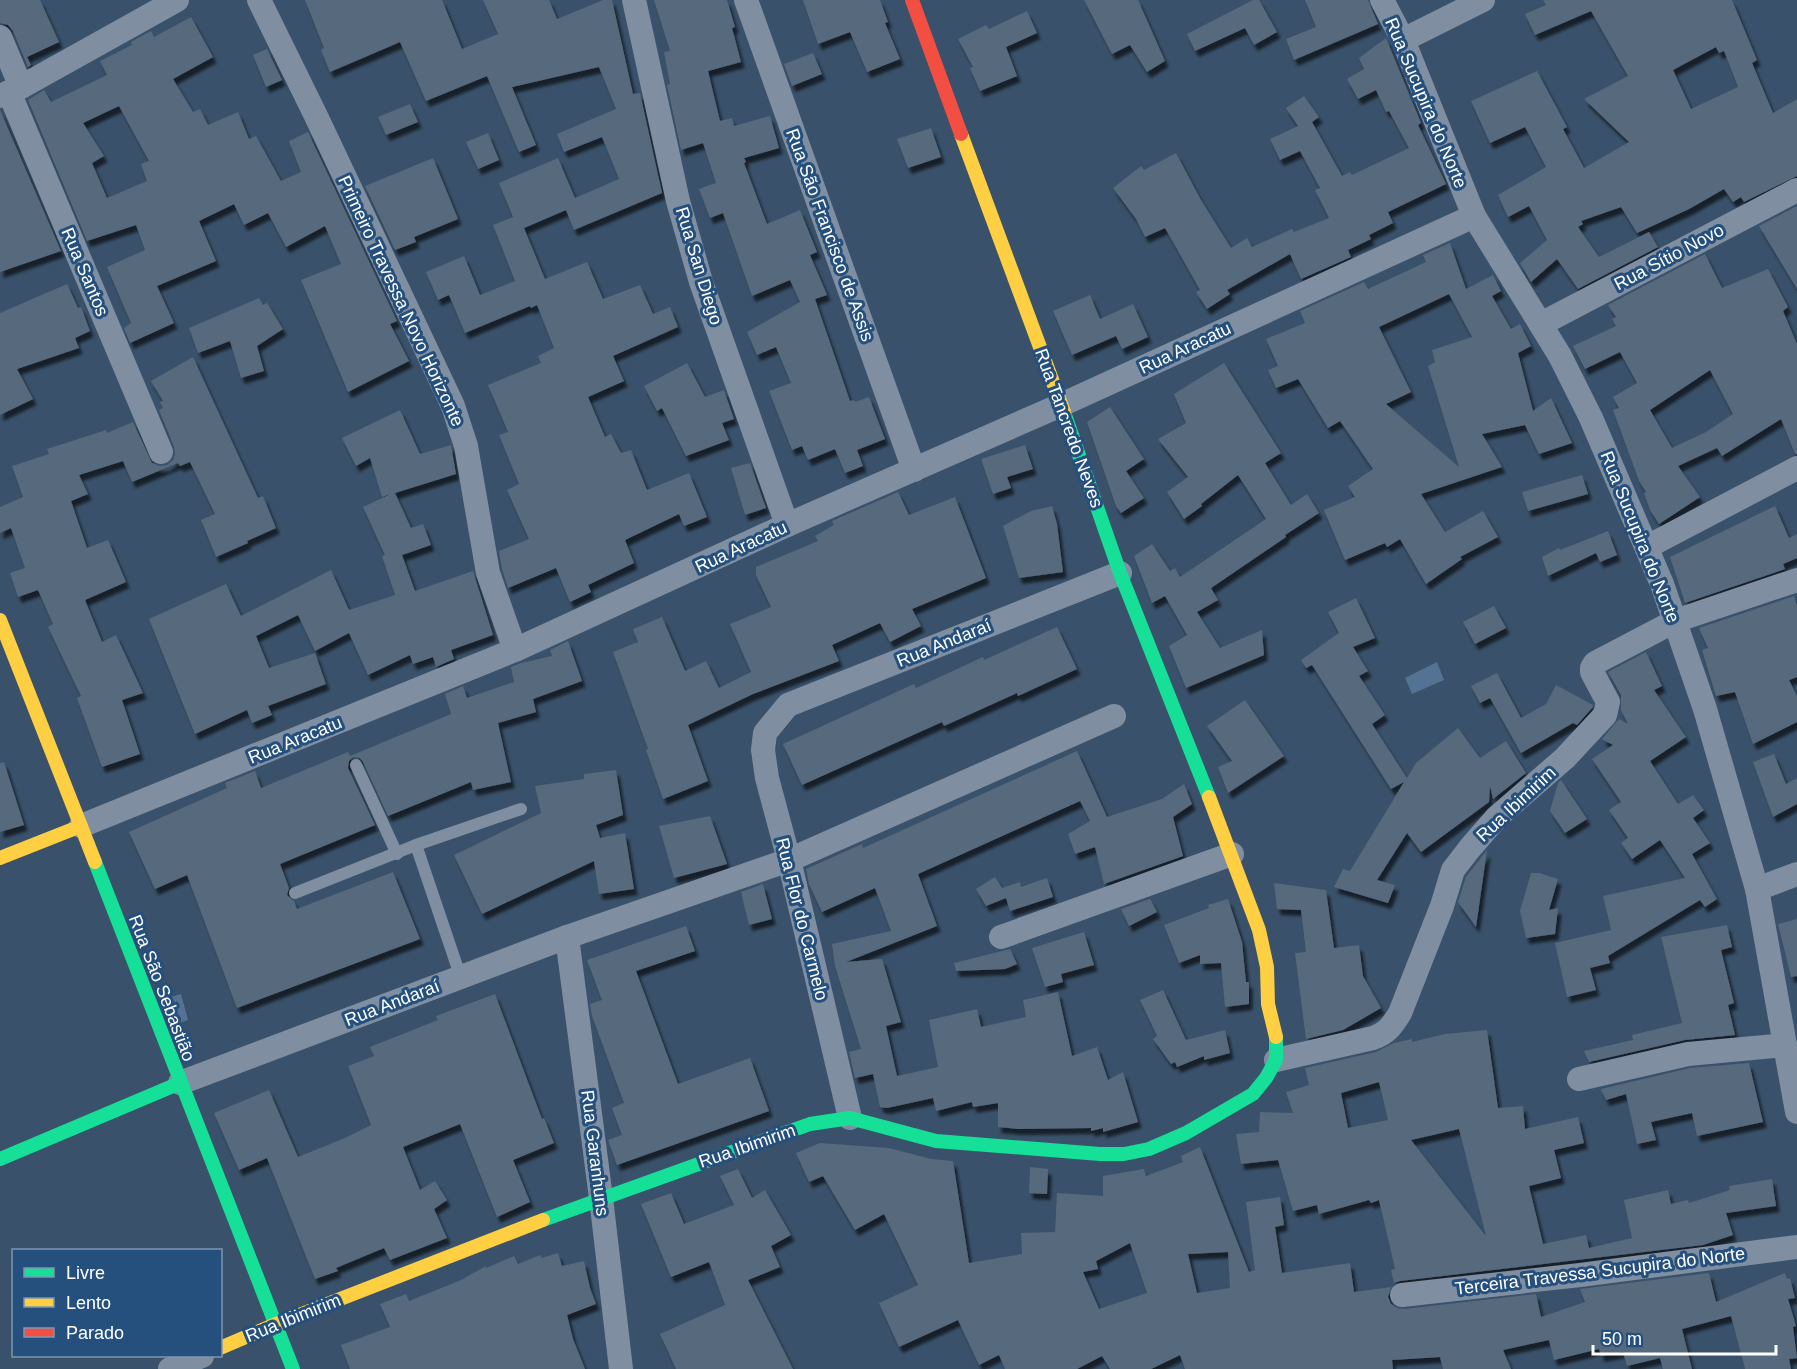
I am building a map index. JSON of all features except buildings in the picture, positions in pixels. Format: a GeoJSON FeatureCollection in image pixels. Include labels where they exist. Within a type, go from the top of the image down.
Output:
{"type":"FeatureCollection","features":[{"type":"Feature","properties":{"kind":"street"},"geometry":{"type":"LineString","coordinates":[[10,92],[177,0]]}},
{"type":"Feature","properties":{"kind":"street","name":"Primeiro Travessa Novo Horizonte"},"geometry":{"type":"LineString","coordinates":[[259,0],[453,406],[466,446],[488,573],[515,650]]}},
{"type":"Feature","properties":{"kind":"street","name":"Rua San Diego"},"geometry":{"type":"LineString","coordinates":[[634,0],[678,201],[701,282],[787,525]]}},
{"type":"Feature","properties":{"kind":"street","name":"Rua São Francisco de Assis"},"geometry":{"type":"LineString","coordinates":[[746,0],[914,470]]}},
{"type":"Feature","properties":{"kind":"street","name":"Rua Tancredo Neves"},"geometry":{"type":"LineString","coordinates":[[912,0],[1061,405],[1120,573],[1232,854],[1259,930],[1267,967],[1268,1004],[1276,1035],[1275,1062]]}},
{"type":"Feature","properties":{"kind":"street","name":"Rua Sucupira do Norte"},"geometry":{"type":"LineString","coordinates":[[1382,0],[1403,40],[1474,216],[1560,356],[1591,418],[1647,547],[1675,621],[1705,709],[1757,889],[1797,1112]]}},
{"type":"Feature","properties":{"kind":"street"},"geometry":{"type":"LineString","coordinates":[[1403,40],[1483,0]]}},
{"type":"Feature","properties":{"kind":"street","name":"Rua Santos"},"geometry":{"type":"LineString","coordinates":[[0,37],[10,92],[160,452]]}},
{"type":"Feature","properties":{"kind":"street","name":"Rua Sítio Novo"},"geometry":{"type":"LineString","coordinates":[[1541,324],[1797,190]]}},
{"type":"Feature","properties":{"kind":"street","name":"Rua Aracatu"},"geometry":{"type":"LineString","coordinates":[[0,858],[515,650],[787,525],[1061,405],[1474,216]]}},
{"type":"Feature","properties":{"kind":"street"},"geometry":{"type":"LineString","coordinates":[[1647,547],[1797,468]]}},
{"type":"Feature","properties":{"kind":"street","name":"Rua Andaraí"},"geometry":{"type":"LineString","coordinates":[[773,721],[788,705],[1120,573]]}},
{"type":"Feature","properties":{"kind":"street"},"geometry":{"type":"LineString","coordinates":[[1675,621],[1797,580]]}},
{"type":"Feature","properties":{"kind":"street","name":"Rua São Sebastião"},"geometry":{"type":"LineString","coordinates":[[0,620],[293,1369]]}},
{"type":"Feature","properties":{"kind":"street","name":"Rua Ibimirim"},"geometry":{"type":"LineString","coordinates":[[222,1347],[601,1198],[810,1124],[850,1118],[936,1141],[1078,1153],[1124,1154],[1149,1149],[1186,1133],[1253,1094],[1275,1062],[1385,1033],[1400,1013],[1442,906],[1453,870],[1497,817],[1565,758],[1605,715],[1608,702],[1592,672],[1594,663],[1675,621]]}},
{"type":"Feature","properties":{"kind":"street","name":"Rua Andaraí"},"geometry":{"type":"LineString","coordinates":[[0,1159],[180,1083],[567,937],[789,860],[1114,716]]}},
{"type":"Feature","properties":{"kind":"street","name":"Rua Flor do Carmelo"},"geometry":{"type":"LineString","coordinates":[[773,721],[765,733],[762,750],[767,778],[789,860],[850,1118]]}},
{"type":"Feature","properties":{"kind":"street"},"geometry":{"type":"LineString","coordinates":[[1001,937],[1232,854]]}},
{"type":"Feature","properties":{"kind":"street"},"geometry":{"type":"LineString","coordinates":[[1757,889],[1797,874]]}},
{"type":"Feature","properties":{"kind":"street","name":"Rua Garanhuns"},"geometry":{"type":"LineString","coordinates":[[567,937],[621,1369]]}},
{"type":"Feature","properties":{"kind":"street"},"geometry":{"type":"LineString","coordinates":[[1579,1079],[1688,1054],[1785,1045]]}},
{"type":"Feature","properties":{"kind":"street","name":"Terceira Travessa Sucupira do Norte"},"geometry":{"type":"LineString","coordinates":[[1402,1295],[1580,1275],[1797,1246]]}},
{"type":"Feature","properties":{"kind":"street"},"geometry":{"type":"LineString","coordinates":[[170,1369],[200,1357]]}},
{"type":"Feature","properties":{"kind":"lane"},"geometry":{"type":"LineString","coordinates":[[356,765],[397,854]]}},
{"type":"Feature","properties":{"kind":"lane"},"geometry":{"type":"LineString","coordinates":[[295,893],[416,845],[521,809]]}},
{"type":"Feature","properties":{"kind":"lane"},"geometry":{"type":"LineString","coordinates":[[416,845],[461,978]]}},
{"type":"Feature","properties":{"kind":"water"},"geometry":{"type":"Polygon","coordinates":[[[1437,662],[1444,680],[1412,694],[1405,678],[1437,662]]]}},
{"type":"Feature","properties":{"kind":"water"},"geometry":{"type":"Polygon","coordinates":[[[181,994],[188,1020],[172,1026],[161,1000],[181,994]]]}},
{"type":"Feature","properties":{"kind":"traffic: fast"},"geometry":{"type":"LineString","coordinates":[[1064,412],[1120,573],[1209,797]]}},
{"type":"Feature","properties":{"kind":"traffic: fast"},"geometry":{"type":"LineString","coordinates":[[95,862],[293,1369]]}},
{"type":"Feature","properties":{"kind":"traffic: fast"},"geometry":{"type":"LineString","coordinates":[[543,1220],[810,1124],[850,1118],[936,1141],[1100,1154],[1124,1154],[1149,1149],[1186,1133],[1253,1094],[1266,1078],[1276,1060],[1276,1037]]}},
{"type":"Feature","properties":{"kind":"traffic: fast"},"geometry":{"type":"LineString","coordinates":[[0,1159],[180,1083]]}},
{"type":"Feature","properties":{"kind":"traffic: slow"},"geometry":{"type":"LineString","coordinates":[[961,134],[1064,412]]}},
{"type":"Feature","properties":{"kind":"traffic: slow"},"geometry":{"type":"LineString","coordinates":[[0,620],[95,862]]}},
{"type":"Feature","properties":{"kind":"traffic: slow"},"geometry":{"type":"LineString","coordinates":[[1209,797],[1259,930],[1267,967],[1268,1004],[1276,1037]]}},
{"type":"Feature","properties":{"kind":"traffic: slow"},"geometry":{"type":"LineString","coordinates":[[0,858],[81,826]]}},
{"type":"Feature","properties":{"kind":"traffic: slow"},"geometry":{"type":"LineString","coordinates":[[222,1347],[543,1220]]}},
{"type":"Feature","properties":{"kind":"traffic: jam"},"geometry":{"type":"LineString","coordinates":[[912,0],[961,134]]}}]}
